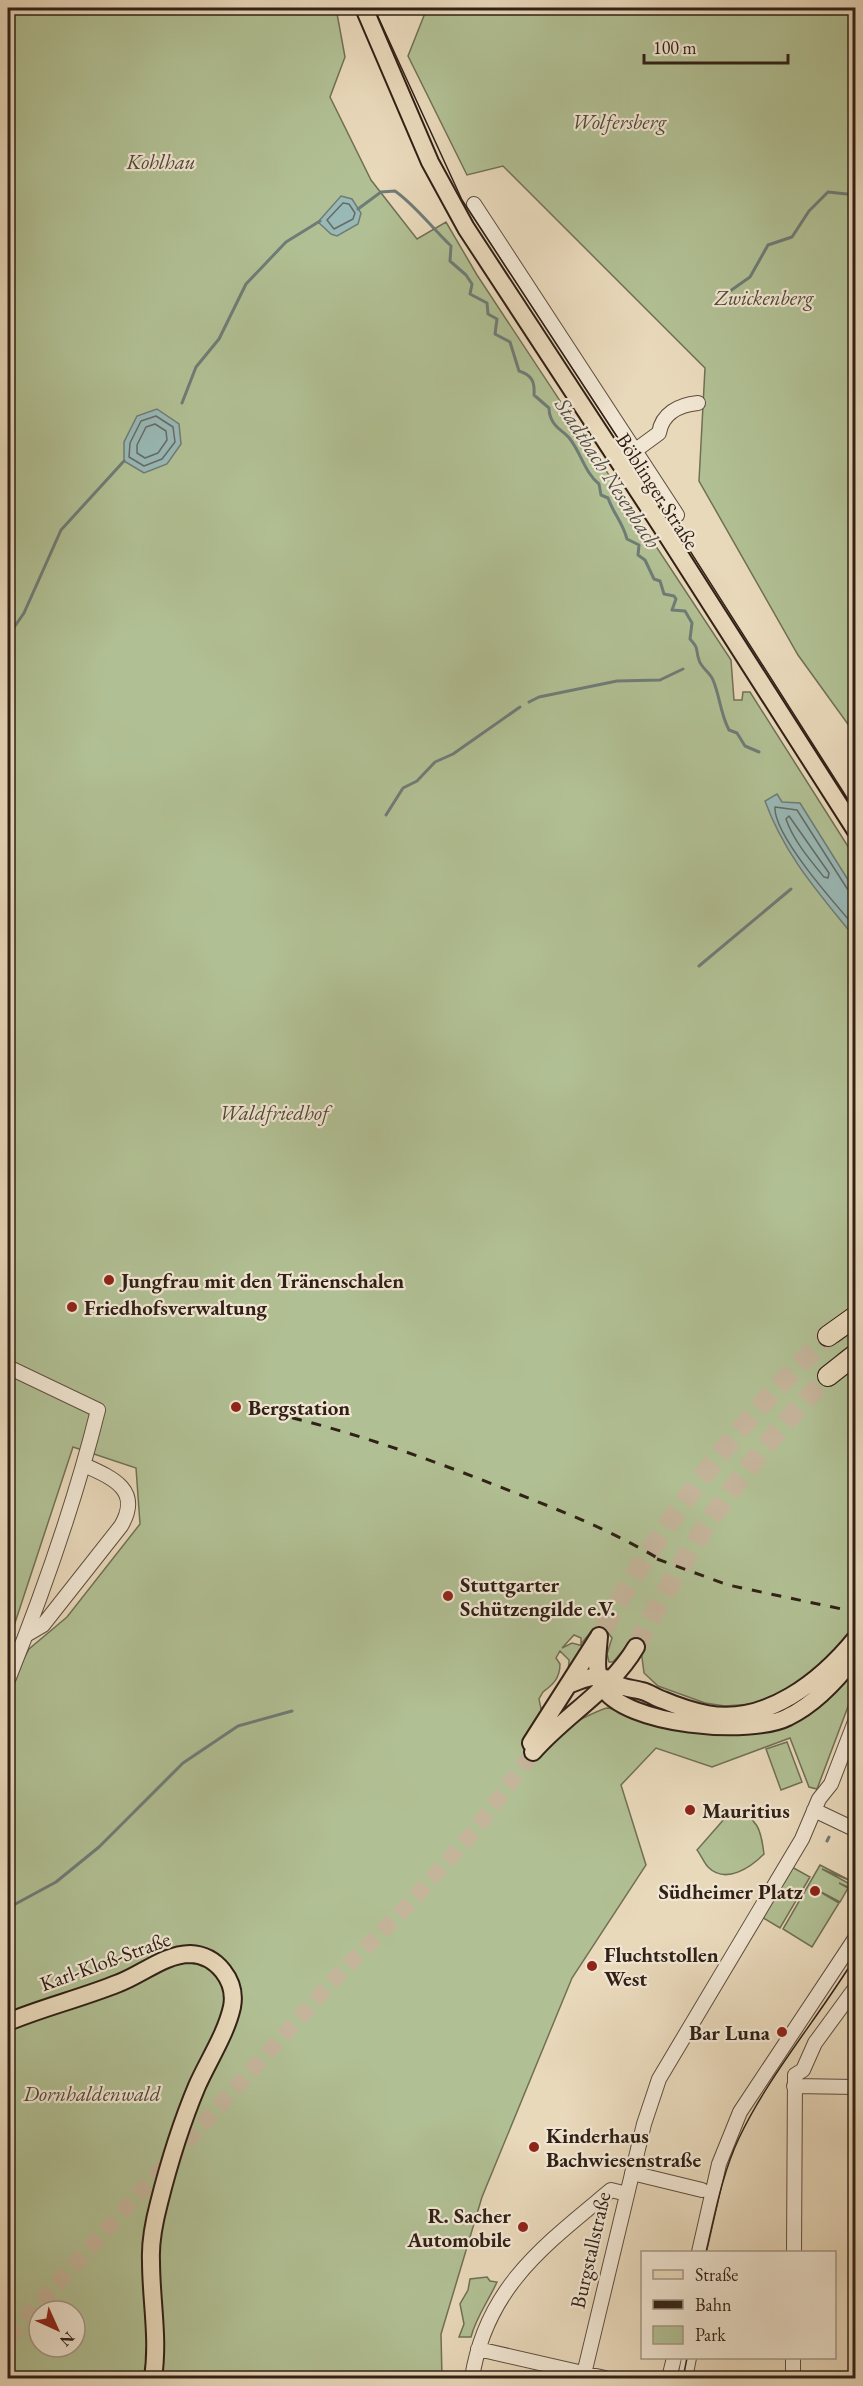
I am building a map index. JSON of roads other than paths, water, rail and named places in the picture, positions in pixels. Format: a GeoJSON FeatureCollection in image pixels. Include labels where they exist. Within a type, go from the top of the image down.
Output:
{"type":"FeatureCollection","features":[{"type":"Feature","properties":{"kind":"highway"},"geometry":{"type":"LineString","coordinates":[[828,1336],[855,1316]]}},
{"type":"Feature","properties":{"kind":"highway"},"geometry":{"type":"LineString","coordinates":[[828,1376],[855,1354]]}},
{"type":"Feature","properties":{"kind":"main road","name":"Böblinger Straße"},"geometry":{"type":"LineString","coordinates":[[364,8],[430,162],[479,248],[855,831]]}},
{"type":"Feature","properties":{"kind":"main road","name":"Böblinger Straße"},"geometry":{"type":"LineString","coordinates":[[430,162],[432,176],[461,231],[601,443],[855,843]]}},
{"type":"Feature","properties":{"kind":"main road"},"geometry":{"type":"LineString","coordinates":[[621,1704],[604,1681],[601,1633],[568,1684],[531,1750],[577,1710],[604,1681],[635,1649],[631,1664],[633,1677],[644,1691]]}},
{"type":"Feature","properties":{"kind":"main road"},"geometry":{"type":"LineString","coordinates":[[568,1684],[604,1681],[644,1691],[661,1700],[707,1714],[726,1715],[749,1711],[777,1702],[807,1686],[832,1665],[855,1638]]}},
{"type":"Feature","properties":{"kind":"main road"},"geometry":{"type":"LineString","coordinates":[[577,1710],[621,1704],[666,1719],[695,1724],[731,1727],[772,1723],[788,1717],[819,1696],[855,1655]]}},
{"type":"Feature","properties":{"kind":"main road","name":"Karl-Kloß-Straße"},"geometry":{"type":"LineString","coordinates":[[8,2022],[43,2007],[119,1983],[176,1956],[190,1954],[208,1959],[220,1968],[229,1981],[232,1993],[231,2012],[192,2097],[175,2145],[154,2225],[151,2261],[156,2327],[153,2379]]}},
{"type":"Feature","properties":{"kind":"street","name":"Böblinger Straße"},"geometry":{"type":"LineString","coordinates":[[474,204],[500,252],[632,452],[677,515]]}},
{"type":"Feature","properties":{"kind":"street"},"geometry":{"type":"LineString","coordinates":[[479,248],[500,252],[496,272]]}},
{"type":"Feature","properties":{"kind":"street","name":"Böblinger Straße"},"geometry":{"type":"LineString","coordinates":[[632,452],[659,434],[661,421],[675,409],[698,403]]}},
{"type":"Feature","properties":{"kind":"street"},"geometry":{"type":"LineString","coordinates":[[610,448],[632,452]]}},
{"type":"Feature","properties":{"kind":"street"},"geometry":{"type":"LineString","coordinates":[[8,1367],[98,1410],[84,1465],[26,1635],[8,1680]]}},
{"type":"Feature","properties":{"kind":"street"},"geometry":{"type":"LineString","coordinates":[[26,1635],[43,1626],[121,1526],[129,1511],[125,1491],[116,1479],[84,1465]]}},
{"type":"Feature","properties":{"kind":"street","name":"Burgstallstraße"},"geometry":{"type":"LineString","coordinates":[[584,2376],[651,2101],[663,2072],[802,1839],[814,1810],[831,1784],[855,1719]]}},
{"type":"Feature","properties":{"kind":"street"},"geometry":{"type":"LineString","coordinates":[[814,1810],[855,1830]]}},
{"type":"Feature","properties":{"kind":"street"},"geometry":{"type":"LineString","coordinates":[[699,2251],[719,2164],[740,2112],[855,1937]]}},
{"type":"Feature","properties":{"kind":"street"},"geometry":{"type":"LineString","coordinates":[[794,2251],[794,2080],[803,2070],[815,2043],[855,1987]]}},
{"type":"Feature","properties":{"kind":"street"},"geometry":{"type":"LineString","coordinates":[[772,2062],[794,2080],[855,2087]]}},
{"type":"Feature","properties":{"kind":"street"},"geometry":{"type":"LineString","coordinates":[[632,2173],[702,2190]]}},
{"type":"Feature","properties":{"kind":"street"},"geometry":{"type":"LineString","coordinates":[[472,2379],[478,2349],[502,2295],[531,2258],[611,2190],[627,2194]]}},
{"type":"Feature","properties":{"kind":"street"},"geometry":{"type":"LineString","coordinates":[[478,2349],[584,2376],[605,2379]]}},
{"type":"Feature","properties":{"kind":"street"},"geometry":{"type":"LineString","coordinates":[[669,2379],[674,2359]]}},
{"type":"Feature","properties":{"kind":"street"},"geometry":{"type":"LineString","coordinates":[[686,2379],[689,2359]]}},
{"type":"Feature","properties":{"kind":"street"},"geometry":{"type":"LineString","coordinates":[[793,2359],[793,2379]]}},
{"type":"Feature","properties":{"kind":"water"},"geometry":{"type":"Polygon","coordinates":[[[341,196],[352,199],[361,213],[358,224],[337,236],[331,234],[318,222],[341,196]]]}},
{"type":"Feature","properties":{"kind":"water"},"geometry":{"type":"Polygon","coordinates":[[[157,409],[179,424],[181,444],[167,464],[144,473],[124,461],[124,442],[137,416],[157,409]]]}},
{"type":"Feature","properties":{"kind":"water"},"geometry":{"type":"Polygon","coordinates":[[[777,794],[782,802],[800,803],[855,891],[855,938],[804,873],[782,839],[765,801],[777,794]]]}},
{"type":"Feature","properties":{"kind":"waterway","name":"Stadtbach Nesenbach"},"geometry":{"type":"LineString","coordinates":[[358,209],[381,192],[395,191],[417,210],[451,246],[450,261],[466,275],[472,284],[470,294],[487,303],[488,314],[497,319],[495,334],[510,342],[519,371],[532,380],[534,395],[549,408],[553,422],[574,445],[590,474],[599,484],[601,495],[608,498],[627,539],[639,545],[638,555],[645,560],[654,579],[660,581],[664,594],[674,596],[676,599],[672,610],[685,611],[692,623],[690,639],[696,648],[700,663],[713,680],[729,730],[737,733],[745,746],[759,752]]}},
{"type":"Feature","properties":{"kind":"waterway"},"geometry":{"type":"LineString","coordinates":[[723,296],[750,277],[768,245],[792,237],[809,211],[828,192],[856,195]]}},
{"type":"Feature","properties":{"kind":"waterway"},"geometry":{"type":"LineString","coordinates":[[182,403],[196,367],[219,339],[246,284],[286,242],[320,221]]}},
{"type":"Feature","properties":{"kind":"waterway"},"geometry":{"type":"LineString","coordinates":[[8,636],[24,613],[61,530],[124,461]]}},
{"type":"Feature","properties":{"kind":"waterway"},"geometry":{"type":"LineString","coordinates":[[529,702],[539,697],[617,681],[660,680],[683,669]]}},
{"type":"Feature","properties":{"kind":"waterway"},"geometry":{"type":"LineString","coordinates":[[386,815],[403,788],[417,781],[435,762],[453,754],[520,707]]}},
{"type":"Feature","properties":{"kind":"waterway"},"geometry":{"type":"LineString","coordinates":[[699,966],[791,889]]}},
{"type":"Feature","properties":{"kind":"waterway"},"geometry":{"type":"LineString","coordinates":[[8,1908],[56,1882],[99,1847],[183,1763],[238,1726],[292,1711]]}},
{"type":"Feature","properties":{"kind":"waterway"},"geometry":{"type":"LineString","coordinates":[[827,1841],[829,1837]]}},
{"type":"Feature","properties":{"kind":"tunnel"},"geometry":{"type":"LineString","coordinates":[[603,1629],[651,1549],[705,1474],[763,1403],[828,1336]]}},
{"type":"Feature","properties":{"kind":"tunnel"},"geometry":{"type":"LineString","coordinates":[[636,1647],[677,1572],[721,1504],[771,1440],[828,1376]]}},
{"type":"Feature","properties":{"kind":"tunnel"},"geometry":{"type":"LineString","coordinates":[[8,2338],[341,1972],[407,1906],[476,1829],[533,1752]]}},
{"type":"Feature","properties":{"kind":"tram line"},"geometry":{"type":"LineString","coordinates":[[374,8],[462,200],[629,455],[856,812]]}},
{"type":"Feature","properties":{"kind":"tram line"},"geometry":{"type":"LineString","coordinates":[[706,2251],[723,2180],[751,2114],[856,1956]]}},
{"type":"Feature","properties":{"kind":"tram line"},"geometry":{"type":"LineString","coordinates":[[683,2378],[687,2359]]}},
{"type":"Feature","properties":{"kind":"railway"},"geometry":{"type":"LineString","coordinates":[[253,1409],[345,1432],[436,1462],[581,1520],[623,1539],[664,1562]]}},
{"type":"Feature","properties":{"kind":"railway"},"geometry":{"type":"LineString","coordinates":[[657,1559],[728,1585],[856,1612]]}},
{"type":"Feature","properties":{"kind":"place","name":"Jungfrau mit den Tränenschalen"},"geometry":{"type":"Point","coordinates":[109,1280]}},
{"type":"Feature","properties":{"kind":"place","name":"Friedhofsverwaltung"},"geometry":{"type":"Point","coordinates":[72,1307]}},
{"type":"Feature","properties":{"kind":"place","name":"Bergstation"},"geometry":{"type":"Point","coordinates":[236,1407]}},
{"type":"Feature","properties":{"kind":"place","name":"Stuttgarter Schützengilde e.V."},"geometry":{"type":"Point","coordinates":[448,1596]}},
{"type":"Feature","properties":{"kind":"place","name":"Mauritius"},"geometry":{"type":"Point","coordinates":[690,1810]}},
{"type":"Feature","properties":{"kind":"place","name":"Südheimer Platz"},"geometry":{"type":"Point","coordinates":[815,1891]}},
{"type":"Feature","properties":{"kind":"place","name":"Fluchtstollen West"},"geometry":{"type":"Point","coordinates":[592,1966]}},
{"type":"Feature","properties":{"kind":"place","name":"Bar Luna"},"geometry":{"type":"Point","coordinates":[782,2032]}},
{"type":"Feature","properties":{"kind":"place","name":"Kinderhaus Bachwiesenstraße"},"geometry":{"type":"Point","coordinates":[534,2147]}},
{"type":"Feature","properties":{"kind":"place","name":"R. Sacher Automobile"},"geometry":{"type":"Point","coordinates":[523,2227]}},
{"type":"Feature","properties":{"kind":"park label","name":"Wolfersberg"},"geometry":{"type":"Point","coordinates":[619,121]}},
{"type":"Feature","properties":{"kind":"park label","name":"Kohlhau"},"geometry":{"type":"Point","coordinates":[161,161]}},
{"type":"Feature","properties":{"kind":"park label","name":"Zwickenberg"},"geometry":{"type":"Point","coordinates":[764,297]}},
{"type":"Feature","properties":{"kind":"park label","name":"Waldfriedhof"},"geometry":{"type":"Point","coordinates":[274,1112]}},
{"type":"Feature","properties":{"kind":"park label","name":"Dornhaldenwald"},"geometry":{"type":"Point","coordinates":[92,2093]}}]}
